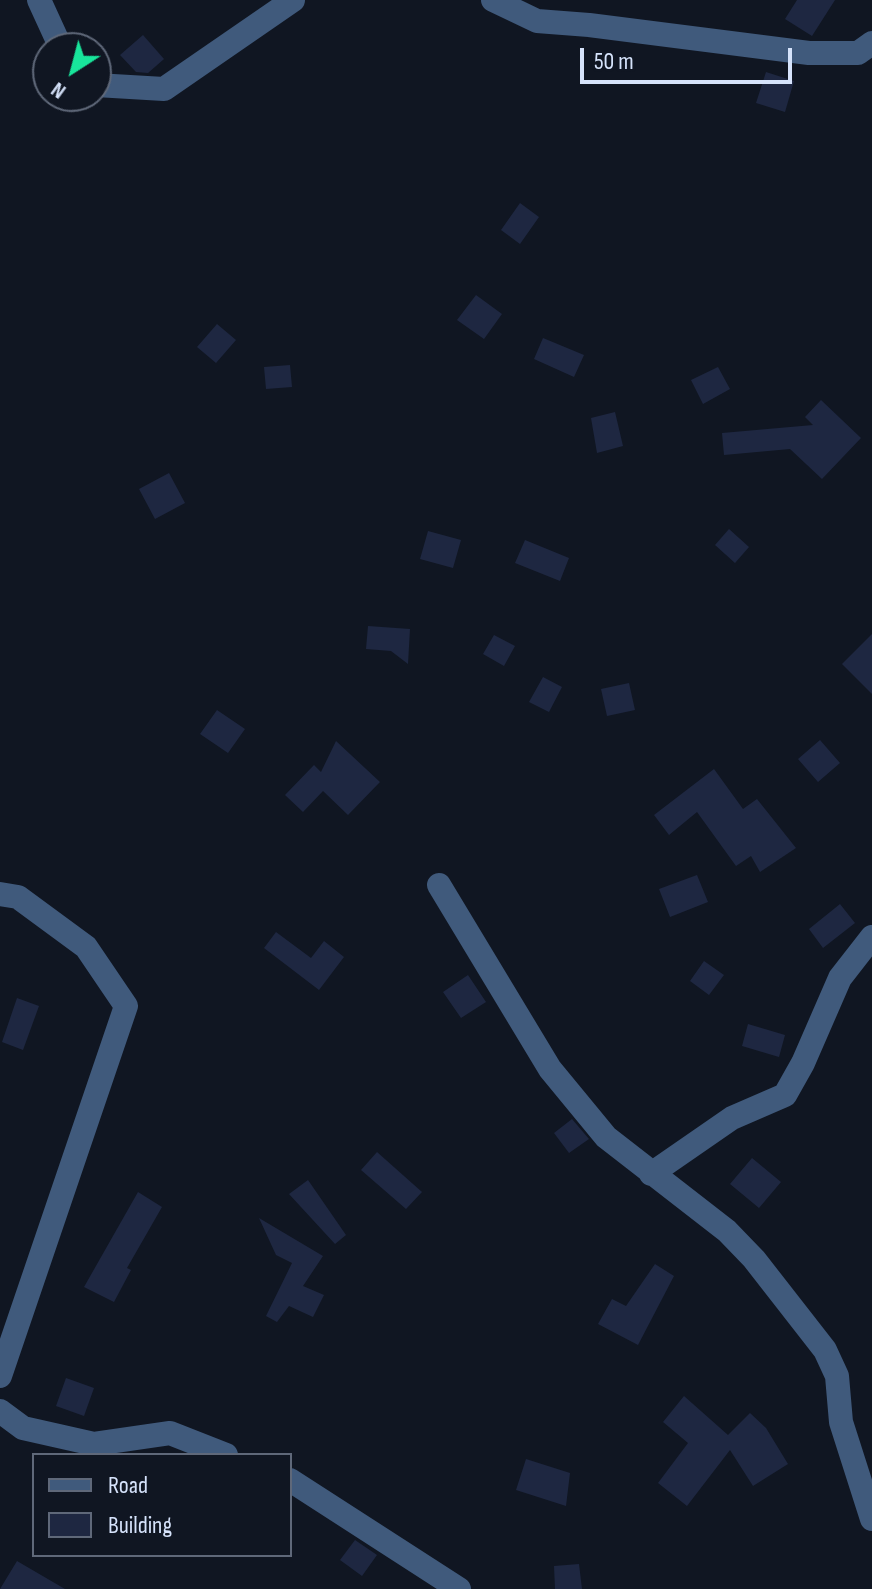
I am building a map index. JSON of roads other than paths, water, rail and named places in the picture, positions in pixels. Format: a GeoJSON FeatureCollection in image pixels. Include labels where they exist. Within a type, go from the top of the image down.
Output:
{"type":"FeatureCollection","features":[{"type":"Feature","properties":{"kind":"street"},"geometry":{"type":"LineString","coordinates":[[39,0],[54,32]]}},
{"type":"Feature","properties":{"kind":"street"},"geometry":{"type":"LineString","coordinates":[[112,86],[164,89],[293,0]]}},
{"type":"Feature","properties":{"kind":"street"},"geometry":{"type":"LineString","coordinates":[[493,0],[537,21],[809,53],[858,53],[872,43]]}},
{"type":"Feature","properties":{"kind":"street"},"geometry":{"type":"LineString","coordinates":[[439,885],[550,1069],[606,1137],[727,1231],[825,1350],[837,1376],[841,1422],[872,1519]]}},
{"type":"Feature","properties":{"kind":"street"},"geometry":{"type":"LineString","coordinates":[[0,894],[18,897],[86,947],[126,1006],[0,1376]]}},
{"type":"Feature","properties":{"kind":"street"},"geometry":{"type":"LineString","coordinates":[[651,1174],[732,1118],[785,1095],[803,1063],[840,978],[872,937]]}},
{"type":"Feature","properties":{"kind":"street"},"geometry":{"type":"LineString","coordinates":[[0,1411],[23,1428],[94,1444],[170,1433],[221,1453]]}},
{"type":"Feature","properties":{"kind":"street"},"geometry":{"type":"LineString","coordinates":[[292,1481],[459,1589]]}}]}
